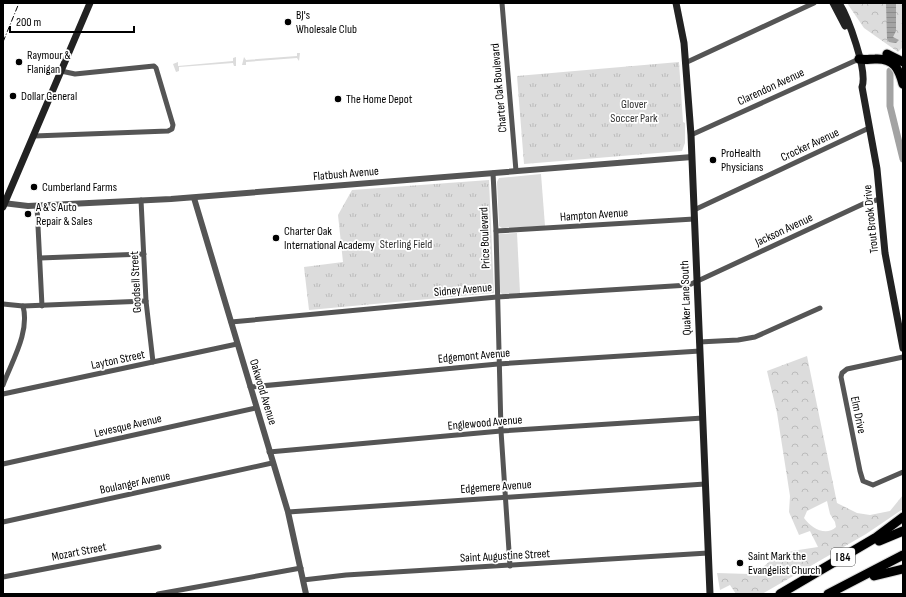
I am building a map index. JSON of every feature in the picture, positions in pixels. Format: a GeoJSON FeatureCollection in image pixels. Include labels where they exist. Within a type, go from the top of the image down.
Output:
{"type":"FeatureCollection","features":[{"type":"Feature","properties":{"kind":"highway"},"geometry":{"type":"LineString","coordinates":[[857,60],[866,54],[882,53],[894,56],[903,62]]}},
{"type":"Feature","properties":{"kind":"highway"},"geometry":{"type":"LineString","coordinates":[[857,60],[882,59],[892,62],[898,67],[903,84]]}},
{"type":"Feature","properties":{"kind":"highway","name":"I 84"},"geometry":{"type":"LineString","coordinates":[[780,594],[883,533],[903,517]]}},
{"type":"Feature","properties":{"kind":"highway"},"geometry":{"type":"LineString","coordinates":[[843,557],[903,531]]}},
{"type":"Feature","properties":{"kind":"highway","name":"I 84"},"geometry":{"type":"LineString","coordinates":[[831,593],[903,555]]}},
{"type":"Feature","properties":{"kind":"highway"},"geometry":{"type":"LineString","coordinates":[[831,593],[884,573],[903,569]]}},
{"type":"Feature","properties":{"kind":"main road"},"geometry":{"type":"LineString","coordinates":[[4,204],[90,3]]}},
{"type":"Feature","properties":{"kind":"main road","name":"Quaker Lane South"},"geometry":{"type":"LineString","coordinates":[[676,3],[682,30],[691,136],[710,594]]}},
{"type":"Feature","properties":{"kind":"main road","name":"Trout Brook Drive"},"geometry":{"type":"LineString","coordinates":[[833,3],[845,27],[863,82],[862,87],[880,199],[885,253],[903,348]]}},
{"type":"Feature","properties":{"kind":"main road","name":"Trout Brook Drive"},"geometry":{"type":"LineString","coordinates":[[839,3],[852,31],[857,60]]}},
{"type":"Feature","properties":{"kind":"street","name":"Charter Oak Boulevard"},"geometry":{"type":"LineString","coordinates":[[502,3],[516,171]]}},
{"type":"Feature","properties":{"kind":"street"},"geometry":{"type":"LineString","coordinates":[[685,63],[814,3]]}},
{"type":"Feature","properties":{"kind":"street","name":"Clarendon Avenue"},"geometry":{"type":"LineString","coordinates":[[691,136],[857,60]]}},
{"type":"Feature","properties":{"kind":"street"},"geometry":{"type":"LineString","coordinates":[[34,136],[168,132],[172,129],[173,125],[156,68],[154,66],[75,74],[61,71]]}},
{"type":"Feature","properties":{"kind":"street","name":"Crocker Avenue"},"geometry":{"type":"LineString","coordinates":[[694,210],[869,128]]}},
{"type":"Feature","properties":{"kind":"street","name":"Flatbush Avenue"},"geometry":{"type":"LineString","coordinates":[[4,204],[37,206],[194,198],[692,157]]}},
{"type":"Feature","properties":{"kind":"street","name":"Price Boulevard"},"geometry":{"type":"LineString","coordinates":[[492,173],[496,231],[498,364],[501,431],[504,496],[510,566]]}},
{"type":"Feature","properties":{"kind":"street","name":"Oakwood Avenue"},"geometry":{"type":"LineString","coordinates":[[194,198],[272,463],[288,512],[306,594]]}},
{"type":"Feature","properties":{"kind":"street","name":"Jackson Avenue"},"geometry":{"type":"LineString","coordinates":[[697,282],[863,204],[880,199]]}},
{"type":"Feature","properties":{"kind":"street","name":"Goodsell Street"},"geometry":{"type":"LineString","coordinates":[[141,200],[146,301],[153,362]]}},
{"type":"Feature","properties":{"kind":"street"},"geometry":{"type":"LineString","coordinates":[[37,206],[42,306]]}},
{"type":"Feature","properties":{"kind":"street","name":"Hampton Avenue"},"geometry":{"type":"LineString","coordinates":[[496,231],[694,219]]}},
{"type":"Feature","properties":{"kind":"street"},"geometry":{"type":"LineString","coordinates":[[40,258],[144,254]]}},
{"type":"Feature","properties":{"kind":"street","name":"Sidney Avenue"},"geometry":{"type":"LineString","coordinates":[[231,322],[497,297],[689,285],[697,282]]}},
{"type":"Feature","properties":{"kind":"street"},"geometry":{"type":"LineString","coordinates":[[3,304],[42,306],[146,301]]}},
{"type":"Feature","properties":{"kind":"street"},"geometry":{"type":"LineString","coordinates":[[3,385],[24,331],[26,318],[23,306]]}},
{"type":"Feature","properties":{"kind":"street"},"geometry":{"type":"LineString","coordinates":[[699,342],[738,340],[755,337],[820,308]]}},
{"type":"Feature","properties":{"kind":"street","name":"Layton Street"},"geometry":{"type":"LineString","coordinates":[[3,394],[237,344]]}},
{"type":"Feature","properties":{"kind":"street","name":"Edgemont Avenue"},"geometry":{"type":"LineString","coordinates":[[250,387],[498,364],[700,351]]}},
{"type":"Feature","properties":{"kind":"street","name":"Elm Drive"},"geometry":{"type":"LineString","coordinates":[[903,357],[847,369],[842,373],[841,379],[863,480],[873,485],[903,472]]}},
{"type":"Feature","properties":{"kind":"street","name":"Levesque Avenue"},"geometry":{"type":"LineString","coordinates":[[3,464],[256,408]]}},
{"type":"Feature","properties":{"kind":"street","name":"Englewood Avenue"},"geometry":{"type":"LineString","coordinates":[[269,452],[501,431],[703,418]]}},
{"type":"Feature","properties":{"kind":"street","name":"Boulanger Avenue"},"geometry":{"type":"LineString","coordinates":[[3,522],[272,463]]}},
{"type":"Feature","properties":{"kind":"street","name":"Edgemere Avenue"},"geometry":{"type":"LineString","coordinates":[[288,512],[504,496],[705,484]]}},
{"type":"Feature","properties":{"kind":"street","name":"Mozart Street"},"geometry":{"type":"LineString","coordinates":[[3,577],[160,547]]}},
{"type":"Feature","properties":{"kind":"street","name":"Saint Augustine Street"},"geometry":{"type":"LineString","coordinates":[[303,580],[346,575],[708,553]]}},
{"type":"Feature","properties":{"kind":"street"},"geometry":{"type":"LineString","coordinates":[[158,594],[301,568]]}},
{"type":"Feature","properties":{"kind":"green space"},"geometry":{"type":"Polygon","coordinates":[[[847,3],[903,3],[903,47],[898,52],[864,28],[847,3]]]}},
{"type":"Feature","properties":{"kind":"green space"},"geometry":{"type":"Polygon","coordinates":[[[297,53],[300,53],[299,61],[297,58],[246,62],[246,65],[242,65],[244,57],[246,60],[297,56],[297,53]]]}},
{"type":"Feature","properties":{"kind":"green space"},"geometry":{"type":"Polygon","coordinates":[[[236,57],[236,66],[234,66],[233,63],[179,67],[179,71],[176,72],[173,64],[178,62],[178,66],[233,61],[233,58],[236,57]]]}},
{"type":"Feature","properties":{"kind":"green space","name":"Glover Soccer Park"},"geometry":{"type":"Polygon","coordinates":[[[679,62],[683,122],[685,123],[685,143],[682,151],[524,164],[517,76],[679,62]]]}},
{"type":"Feature","properties":{"kind":"green space"},"geometry":{"type":"Polygon","coordinates":[[[541,174],[545,226],[502,228],[499,226],[497,182],[499,178],[541,174]]]}},
{"type":"Feature","properties":{"kind":"green space","name":"Sterling Field"},"geometry":{"type":"Polygon","coordinates":[[[489,180],[494,293],[309,310],[304,267],[343,262],[338,215],[352,190],[489,180]]]}},
{"type":"Feature","properties":{"kind":"green space"},"geometry":{"type":"Polygon","coordinates":[[[517,233],[520,293],[503,295],[499,291],[497,236],[500,234],[517,233]]]}},
{"type":"Feature","properties":{"kind":"green space"},"geometry":{"type":"Polygon","coordinates":[[[807,356],[837,503],[857,513],[870,515],[890,511],[903,495],[903,509],[866,534],[762,594],[736,594],[730,585],[720,590],[717,573],[749,574],[758,571],[775,557],[792,551],[818,547],[810,531],[799,535],[789,512],[790,496],[777,413],[767,371],[807,356]],[[827,501],[807,511],[804,518],[815,528],[828,531],[836,527],[830,514],[827,501]]]}},
{"type":"Feature","properties":{"kind":"shaded area"},"geometry":{"type":"Polygon","coordinates":[[[886,3],[896,3],[896,31],[893,37],[899,40],[896,43],[889,42],[887,39],[886,3]]]}},
{"type":"Feature","properties":{"kind":"waterway"},"geometry":{"type":"LineString","coordinates":[[890,71],[890,106],[903,159]]}},
{"type":"Feature","properties":{"kind":"railway"},"geometry":{"type":"LineString","coordinates":[[3,42],[19,3]]}},
{"type":"Feature","properties":{"kind":"place","name":"BJ's Wholesale Club"},"geometry":{"type":"Point","coordinates":[288,22]}},
{"type":"Feature","properties":{"kind":"place","name":"Raymour & Flanigan"},"geometry":{"type":"Point","coordinates":[19,62]}},
{"type":"Feature","properties":{"kind":"place","name":"Dollar General"},"geometry":{"type":"Point","coordinates":[13,96]}},
{"type":"Feature","properties":{"kind":"place","name":"The Home Depot"},"geometry":{"type":"Point","coordinates":[338,99]}},
{"type":"Feature","properties":{"kind":"place","name":"ProHealth Physicians"},"geometry":{"type":"Point","coordinates":[713,160]}},
{"type":"Feature","properties":{"kind":"place","name":"Cumberland Farms"},"geometry":{"type":"Point","coordinates":[34,187]}},
{"type":"Feature","properties":{"kind":"place","name":"A & S Auto Repair & Sales"},"geometry":{"type":"Point","coordinates":[28,214]}},
{"type":"Feature","properties":{"kind":"place","name":"Charter Oak International Academy"},"geometry":{"type":"Point","coordinates":[276,238]}},
{"type":"Feature","properties":{"kind":"place","name":"Saint Mark the Evangelist Church"},"geometry":{"type":"Point","coordinates":[740,563]}}]}
